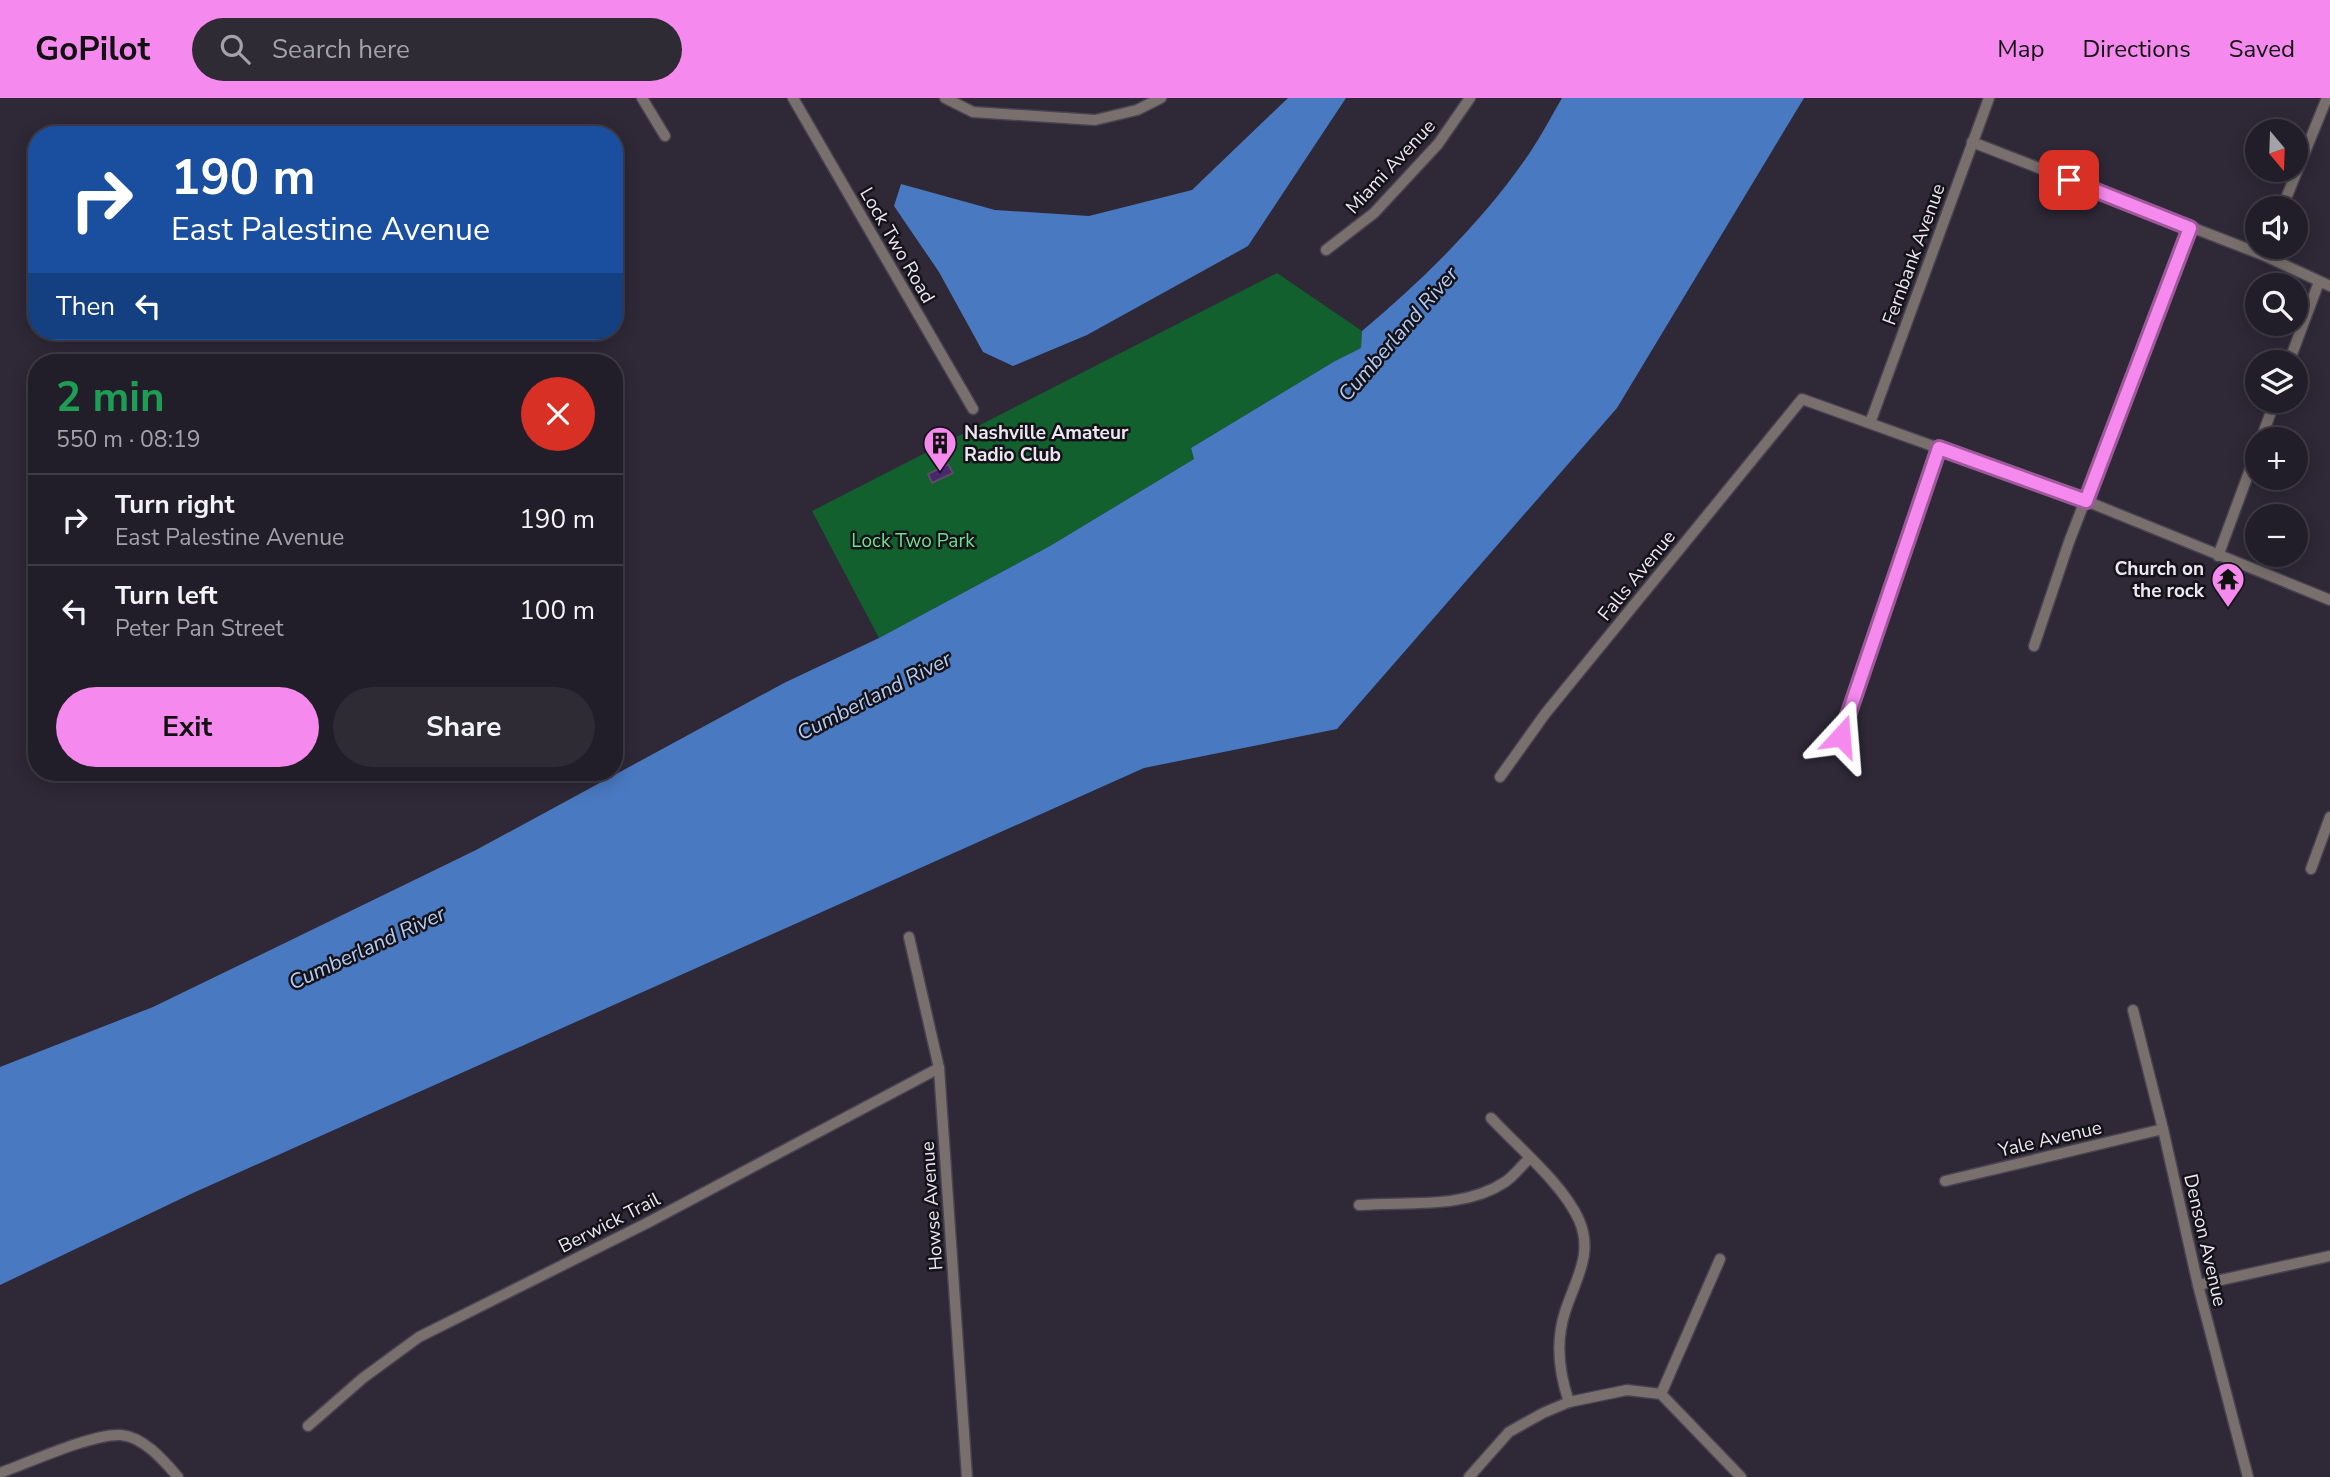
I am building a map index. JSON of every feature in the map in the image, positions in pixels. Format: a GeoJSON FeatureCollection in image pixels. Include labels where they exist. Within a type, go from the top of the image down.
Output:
{"type":"FeatureCollection","features":[{"type":"Feature","properties":{"kind":"street"},"geometry":{"type":"LineString","coordinates":[[642,98],[665,136]]}},
{"type":"Feature","properties":{"kind":"street","name":"Lock Two Road"},"geometry":{"type":"LineString","coordinates":[[793,98],[973,409]]}},
{"type":"Feature","properties":{"kind":"street"},"geometry":{"type":"LineString","coordinates":[[945,98],[973,112],[1095,120],[1137,110],[1161,98]]}},
{"type":"Feature","properties":{"kind":"street","name":"Miami Avenue"},"geometry":{"type":"LineString","coordinates":[[1326,250],[1374,214],[1438,144],[1470,98]]}},
{"type":"Feature","properties":{"kind":"street","name":"Fernbank Avenue"},"geometry":{"type":"LineString","coordinates":[[1870,423],[1989,98]]}},
{"type":"Feature","properties":{"kind":"street"},"geometry":{"type":"LineString","coordinates":[[2287,196],[2327,98]]}},
{"type":"Feature","properties":{"kind":"street"},"geometry":{"type":"LineString","coordinates":[[1972,142],[2190,228],[2245,245]]}},
{"type":"Feature","properties":{"kind":"street"},"geometry":{"type":"LineString","coordinates":[[2034,646],[2069,542],[2190,228]]}},
{"type":"Feature","properties":{"kind":"street"},"geometry":{"type":"LineString","coordinates":[[2279,259],[2324,284],[2294,350]]}},
{"type":"Feature","properties":{"kind":"street","name":"Falls Avenue"},"geometry":{"type":"LineString","coordinates":[[1500,777],[1545,714],[1804,400],[1870,423]]}},
{"type":"Feature","properties":{"kind":"street"},"geometry":{"type":"LineString","coordinates":[[1870,423],[2086,501],[2330,600]]}},
{"type":"Feature","properties":{"kind":"street"},"geometry":{"type":"LineString","coordinates":[[1841,736],[1939,448]]}},
{"type":"Feature","properties":{"kind":"street"},"geometry":{"type":"LineString","coordinates":[[2218,556],[2245,483]]}},
{"type":"Feature","properties":{"kind":"street"},"geometry":{"type":"LineString","coordinates":[[2311,869],[2330,817]]}},
{"type":"Feature","properties":{"kind":"street","name":"Howse Avenue"},"geometry":{"type":"LineString","coordinates":[[909,937],[939,1068],[967,1477]]}},
{"type":"Feature","properties":{"kind":"street","name":"Denson Avenue"},"geometry":{"type":"LineString","coordinates":[[2133,1010],[2198,1285],[2248,1477]]}},
{"type":"Feature","properties":{"kind":"street","name":"Berwick Trail"},"geometry":{"type":"LineString","coordinates":[[308,1426],[363,1378],[419,1338],[647,1223],[939,1068]]}},
{"type":"Feature","properties":{"kind":"street"},"geometry":{"type":"LineString","coordinates":[[1491,1118],[1564,1194],[1586,1240],[1584,1262],[1564,1313],[1558,1344],[1560,1377],[1569,1402]]}},
{"type":"Feature","properties":{"kind":"street","name":"Yale Avenue"},"geometry":{"type":"LineString","coordinates":[[1945,1181],[2163,1129]]}},
{"type":"Feature","properties":{"kind":"street"},"geometry":{"type":"LineString","coordinates":[[1359,1205],[1430,1203],[1470,1197],[1505,1182],[1529,1159]]}},
{"type":"Feature","properties":{"kind":"street"},"geometry":{"type":"LineString","coordinates":[[2198,1285],[2330,1256]]}},
{"type":"Feature","properties":{"kind":"street"},"geometry":{"type":"LineString","coordinates":[[1661,1394],[1720,1259]]}},
{"type":"Feature","properties":{"kind":"street"},"geometry":{"type":"LineString","coordinates":[[1469,1477],[1509,1432],[1569,1402],[1627,1390],[1661,1394],[1741,1477]]}},
{"type":"Feature","properties":{"kind":"street"},"geometry":{"type":"LineString","coordinates":[[0,1473],[84,1443],[122,1435],[142,1443],[178,1477]]}},
{"type":"Feature","properties":{"kind":"green space","name":"Lock Two Park"},"geometry":{"type":"Polygon","coordinates":[[[1277,273],[1362,331],[1361,348],[1191,448],[1194,459],[1050,546],[879,638],[812,511],[1277,273]]]}},
{"type":"Feature","properties":{"kind":"water"},"geometry":{"type":"Polygon","coordinates":[[[1288,98],[1346,98],[1248,246],[1087,335],[1013,366],[983,352],[939,272],[894,206],[901,184],[995,210],[1089,216],[1192,190],[1288,98]]]}},
{"type":"Feature","properties":{"kind":"water","name":"Cumberland River"},"geometry":{"type":"Polygon","coordinates":[[[1562,98],[1804,98],[1617,408],[1337,729],[1144,768],[193,1193],[0,1285],[0,1067],[153,1007],[476,850],[603,781],[623,781],[623,770],[784,683],[879,638],[1050,546],[1194,459],[1191,448],[1361,348],[1362,331],[1430,270],[1472,226],[1511,178],[1562,98]]]}},
{"type":"Feature","properties":{"kind":"building","name":"Nashville Amateur Radio Club"},"geometry":{"type":"Polygon","coordinates":[[[948,464],[953,473],[932,483],[928,474],[948,464]]]}},
{"type":"Feature","properties":{"kind":"place","name":"Nashville Amateur Radio Club"},"geometry":{"type":"Point","coordinates":[940,473]}},
{"type":"Feature","properties":{"kind":"place","name":"Church on the rock"},"geometry":{"type":"Point","coordinates":[2228,609]}},
{"type":"Feature","properties":{"kind":"route"},"geometry":{"type":"LineString","coordinates":[[1841,736],[1939,448],[2086,501],[2190,228],[2069,180]]}}]}
